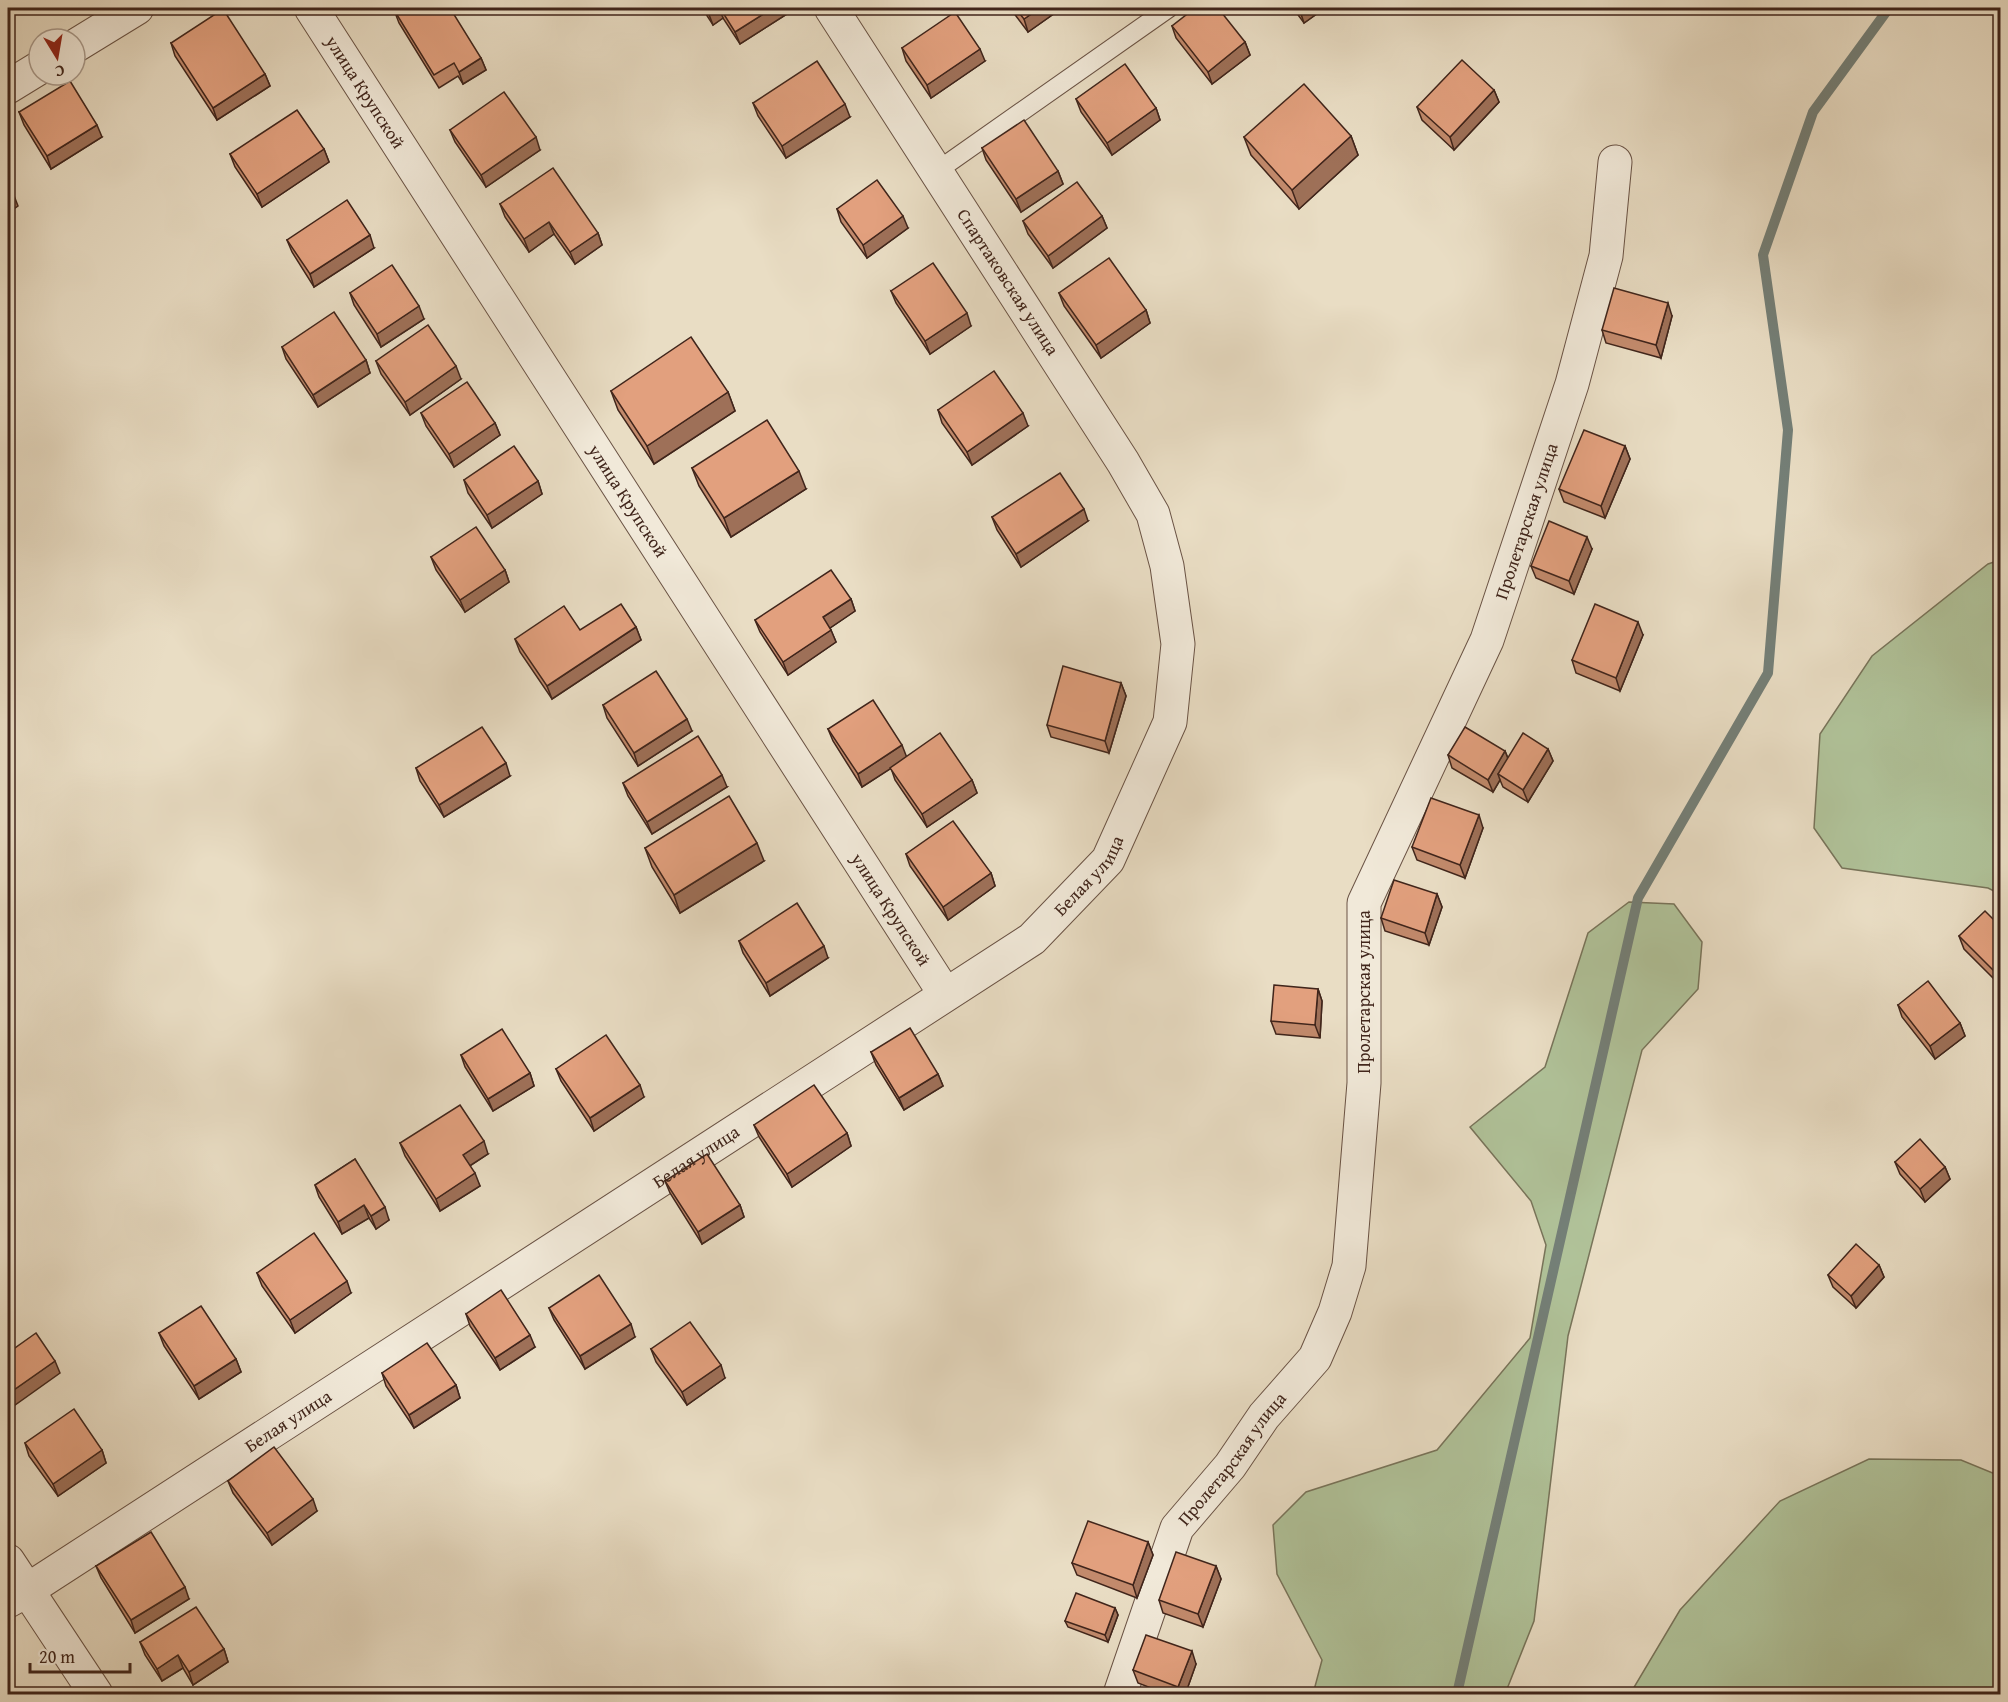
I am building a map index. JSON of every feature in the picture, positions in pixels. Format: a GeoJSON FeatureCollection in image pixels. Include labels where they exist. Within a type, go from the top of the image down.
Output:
{"type":"FeatureCollection","features":[{"type":"Feature","properties":{"kind":"street"},"geometry":{"type":"LineString","coordinates":[[87,39],[137,8]]}},
{"type":"Feature","properties":{"kind":"street","name":"улица Крупской"},"geometry":{"type":"LineString","coordinates":[[311,8],[945,994]]}},
{"type":"Feature","properties":{"kind":"street","name":"Спартаковская улица"},"geometry":{"type":"LineString","coordinates":[[831,8],[1123,462],[1153,514],[1167,566]]}},
{"type":"Feature","properties":{"kind":"street"},"geometry":{"type":"LineString","coordinates":[[8,87],[27,75]]}},
{"type":"Feature","properties":{"kind":"street","name":"Пролетарская улица"},"geometry":{"type":"LineString","coordinates":[[1120,1695],[1177,1528],[1230,1466],[1264,1416],[1315,1358],[1335,1312],[1348,1266],[1364,1083],[1364,903],[1487,640],[1572,384],[1606,256],[1615,162]]}},
{"type":"Feature","properties":{"kind":"street","name":"Белая улица"},"geometry":{"type":"LineString","coordinates":[[17,1596],[1032,939],[1108,860],[1170,722],[1178,644],[1167,566]]}},
{"type":"Feature","properties":{"kind":"street"},"geometry":{"type":"LineString","coordinates":[[8,1561],[17,1596],[96,1695]]}},
{"type":"Feature","properties":{"kind":"lane"},"geometry":{"type":"LineString","coordinates":[[937,171],[1169,8]]}},
{"type":"Feature","properties":{"kind":"green space"},"geometry":{"type":"Polygon","coordinates":[[[2000,560],[2000,894],[1988,888],[1842,868],[1814,828],[1820,734],[1872,656],[1988,564],[2000,560]]]}},
{"type":"Feature","properties":{"kind":"green space"},"geometry":{"type":"Polygon","coordinates":[[[1629,902],[1674,904],[1702,942],[1698,989],[1642,1050],[1568,1336],[1534,1621],[1505,1694],[1313,1694],[1322,1660],[1277,1574],[1273,1525],[1306,1492],[1437,1450],[1530,1338],[1546,1245],[1531,1201],[1470,1127],[1545,1067],[1588,933],[1629,902]]]}},
{"type":"Feature","properties":{"kind":"green space"},"geometry":{"type":"Polygon","coordinates":[[[1869,1459],[1961,1460],[2000,1476],[2000,1694],[1630,1694],[1680,1610],[1780,1501],[1869,1459]]]}},
{"type":"Feature","properties":{"kind":"building"},"geometry":{"type":"Polygon","coordinates":[[[398,8],[450,8],[481,58],[459,72],[454,63],[434,75],[394,10],[398,8]]]}},
{"type":"Feature","properties":{"kind":"building"},"geometry":{"type":"Polygon","coordinates":[[[720,8],[773,8],[735,32],[720,8]]]}},
{"type":"Feature","properties":{"kind":"building"},"geometry":{"type":"Polygon","coordinates":[[[1015,8],[1040,8],[1024,19],[1015,8]]]}},
{"type":"Feature","properties":{"kind":"building"},"geometry":{"type":"Polygon","coordinates":[[[1195,8],[1218,8],[1245,42],[1208,72],[1172,26],[1195,8]]]}},
{"type":"Feature","properties":{"kind":"building"},"geometry":{"type":"Polygon","coordinates":[[[223,9],[265,74],[213,108],[171,43],[223,9]]]}},
{"type":"Feature","properties":{"kind":"building"},"geometry":{"type":"Polygon","coordinates":[[[955,12],[980,49],[927,85],[902,48],[955,12]]]}},
{"type":"Feature","properties":{"kind":"building"},"geometry":{"type":"Polygon","coordinates":[[[1462,60],[1494,90],[1450,137],[1417,107],[1462,60]]]}},
{"type":"Feature","properties":{"kind":"building"},"geometry":{"type":"Polygon","coordinates":[[[817,61],[845,104],[782,146],[753,103],[817,61]]]}},
{"type":"Feature","properties":{"kind":"building"},"geometry":{"type":"Polygon","coordinates":[[[1125,64],[1156,108],[1107,143],[1076,99],[1125,64]]]}},
{"type":"Feature","properties":{"kind":"building"},"geometry":{"type":"Polygon","coordinates":[[[1304,84],[1351,136],[1292,190],[1244,137],[1304,84]]]}},
{"type":"Feature","properties":{"kind":"building"},"geometry":{"type":"Polygon","coordinates":[[[60,87],[74,87],[97,125],[47,156],[19,112],[60,87]]]}},
{"type":"Feature","properties":{"kind":"building"},"geometry":{"type":"Polygon","coordinates":[[[504,92],[536,137],[481,175],[450,130],[504,92]]]}},
{"type":"Feature","properties":{"kind":"building"},"geometry":{"type":"Polygon","coordinates":[[[297,110],[324,149],[257,194],[230,154],[297,110]]]}},
{"type":"Feature","properties":{"kind":"building"},"geometry":{"type":"Polygon","coordinates":[[[1024,120],[1058,171],[1016,199],[982,148],[1024,120]]]}},
{"type":"Feature","properties":{"kind":"building"},"geometry":{"type":"Polygon","coordinates":[[[553,168],[598,233],[570,252],[549,222],[524,239],[500,204],[553,168]]]}},
{"type":"Feature","properties":{"kind":"building"},"geometry":{"type":"Polygon","coordinates":[[[877,180],[903,216],[863,245],[837,209],[877,180]]]}},
{"type":"Feature","properties":{"kind":"building"},"geometry":{"type":"Polygon","coordinates":[[[1077,182],[1102,216],[1048,256],[1023,221],[1077,182]]]}},
{"type":"Feature","properties":{"kind":"building"},"geometry":{"type":"Polygon","coordinates":[[[8,184],[13,193],[8,197],[8,184]]]}},
{"type":"Feature","properties":{"kind":"building"},"geometry":{"type":"Polygon","coordinates":[[[347,200],[370,235],[310,274],[287,240],[347,200]]]}},
{"type":"Feature","properties":{"kind":"building"},"geometry":{"type":"Polygon","coordinates":[[[1109,258],[1146,310],[1096,345],[1059,293],[1109,258]]]}},
{"type":"Feature","properties":{"kind":"building"},"geometry":{"type":"Polygon","coordinates":[[[933,263],[967,313],[925,341],[891,291],[933,263]]]}},
{"type":"Feature","properties":{"kind":"building"},"geometry":{"type":"Polygon","coordinates":[[[392,265],[419,306],[377,334],[350,293],[392,265]]]}},
{"type":"Feature","properties":{"kind":"building"},"geometry":{"type":"Polygon","coordinates":[[[1614,288],[1668,303],[1656,345],[1602,330],[1614,288]]]}},
{"type":"Feature","properties":{"kind":"building"},"geometry":{"type":"Polygon","coordinates":[[[334,312],[366,360],[313,395],[282,347],[334,312]]]}},
{"type":"Feature","properties":{"kind":"building"},"geometry":{"type":"Polygon","coordinates":[[[428,325],[456,366],[405,402],[376,361],[428,325]]]}},
{"type":"Feature","properties":{"kind":"building"},"geometry":{"type":"Polygon","coordinates":[[[691,337],[728,392],[647,446],[611,391],[691,337]]]}},
{"type":"Feature","properties":{"kind":"building"},"geometry":{"type":"Polygon","coordinates":[[[994,371],[1023,413],[967,452],[938,410],[994,371]]]}},
{"type":"Feature","properties":{"kind":"building"},"geometry":{"type":"Polygon","coordinates":[[[467,382],[495,423],[449,454],[421,413],[467,382]]]}},
{"type":"Feature","properties":{"kind":"building"},"geometry":{"type":"Polygon","coordinates":[[[767,420],[799,471],[724,518],[692,468],[767,420]]]}},
{"type":"Feature","properties":{"kind":"building"},"geometry":{"type":"Polygon","coordinates":[[[1584,430],[1625,446],[1601,506],[1559,489],[1584,430]]]}},
{"type":"Feature","properties":{"kind":"building"},"geometry":{"type":"Polygon","coordinates":[[[514,446],[538,481],[487,515],[464,480],[514,446]]]}},
{"type":"Feature","properties":{"kind":"building"},"geometry":{"type":"Polygon","coordinates":[[[1060,473],[1084,509],[1016,554],[992,517],[1060,473]]]}},
{"type":"Feature","properties":{"kind":"building"},"geometry":{"type":"Polygon","coordinates":[[[1549,521],[1587,537],[1569,581],[1531,566],[1549,521]]]}},
{"type":"Feature","properties":{"kind":"building"},"geometry":{"type":"Polygon","coordinates":[[[476,527],[505,570],[460,600],[431,557],[476,527]]]}},
{"type":"Feature","properties":{"kind":"building"},"geometry":{"type":"Polygon","coordinates":[[[831,570],[851,599],[823,617],[831,630],[783,662],[755,620],[831,570]]]}},
{"type":"Feature","properties":{"kind":"building"},"geometry":{"type":"Polygon","coordinates":[[[621,604],[636,627],[547,686],[515,639],[564,606],[580,630],[621,604]]]}},
{"type":"Feature","properties":{"kind":"building"},"geometry":{"type":"Polygon","coordinates":[[[1595,604],[1638,622],[1616,678],[1572,660],[1595,604]]]}},
{"type":"Feature","properties":{"kind":"building"},"geometry":{"type":"Polygon","coordinates":[[[1063,666],[1121,683],[1105,741],[1047,725],[1063,666]]]}},
{"type":"Feature","properties":{"kind":"building"},"geometry":{"type":"Polygon","coordinates":[[[656,671],[687,719],[634,753],[603,705],[656,671]]]}},
{"type":"Feature","properties":{"kind":"building"},"geometry":{"type":"Polygon","coordinates":[[[873,700],[902,745],[858,774],[828,729],[873,700]]]}},
{"type":"Feature","properties":{"kind":"building"},"geometry":{"type":"Polygon","coordinates":[[[482,727],[506,763],[439,805],[416,768],[482,727]]]}},
{"type":"Feature","properties":{"kind":"building"},"geometry":{"type":"Polygon","coordinates":[[[1465,727],[1505,751],[1488,780],[1448,755],[1465,727]]]}},
{"type":"Feature","properties":{"kind":"building"},"geometry":{"type":"Polygon","coordinates":[[[940,733],[972,780],[922,814],[890,768],[940,733]]]}},
{"type":"Feature","properties":{"kind":"building"},"geometry":{"type":"Polygon","coordinates":[[[1523,733],[1548,749],[1523,790],[1498,774],[1523,733]]]}},
{"type":"Feature","properties":{"kind":"building"},"geometry":{"type":"Polygon","coordinates":[[[698,736],[722,775],[647,822],[623,783],[698,736]]]}},
{"type":"Feature","properties":{"kind":"building"},"geometry":{"type":"Polygon","coordinates":[[[729,796],[757,843],[674,895],[645,848],[729,796]]]}},
{"type":"Feature","properties":{"kind":"building"},"geometry":{"type":"Polygon","coordinates":[[[1431,798],[1479,815],[1460,865],[1412,847],[1431,798]]]}},
{"type":"Feature","properties":{"kind":"building"},"geometry":{"type":"Polygon","coordinates":[[[953,821],[991,873],[943,907],[906,854],[953,821]]]}},
{"type":"Feature","properties":{"kind":"building"},"geometry":{"type":"Polygon","coordinates":[[[1394,880],[1437,894],[1425,933],[1381,918],[1394,880]]]}},
{"type":"Feature","properties":{"kind":"building"},"geometry":{"type":"Polygon","coordinates":[[[797,903],[824,946],[766,983],[739,941],[797,903]]]}},
{"type":"Feature","properties":{"kind":"building"},"geometry":{"type":"Polygon","coordinates":[[[1985,911],[2001,927],[2001,978],[1959,936],[1985,911]]]}},
{"type":"Feature","properties":{"kind":"building"},"geometry":{"type":"Polygon","coordinates":[[[1928,981],[1960,1023],[1930,1046],[1898,1005],[1928,981]]]}},
{"type":"Feature","properties":{"kind":"building"},"geometry":{"type":"Polygon","coordinates":[[[1274,985],[1318,989],[1315,1025],[1271,1021],[1274,985]]]}},
{"type":"Feature","properties":{"kind":"building"},"geometry":{"type":"Polygon","coordinates":[[[910,1028],[938,1074],[899,1098],[871,1052],[910,1028]]]}},
{"type":"Feature","properties":{"kind":"building"},"geometry":{"type":"Polygon","coordinates":[[[502,1029],[530,1073],[488,1099],[461,1055],[502,1029]]]}},
{"type":"Feature","properties":{"kind":"building"},"geometry":{"type":"Polygon","coordinates":[[[606,1035],[640,1085],[590,1118],[556,1069],[606,1035]]]}},
{"type":"Feature","properties":{"kind":"building"},"geometry":{"type":"Polygon","coordinates":[[[814,1085],[847,1133],[787,1174],[754,1125],[814,1085]]]}},
{"type":"Feature","properties":{"kind":"building"},"geometry":{"type":"Polygon","coordinates":[[[460,1105],[484,1141],[463,1155],[475,1173],[436,1199],[400,1143],[460,1105]]]}},
{"type":"Feature","properties":{"kind":"building"},"geometry":{"type":"Polygon","coordinates":[[[1920,1139],[1945,1167],[1920,1189],[1895,1162],[1920,1139]]]}},
{"type":"Feature","properties":{"kind":"building"},"geometry":{"type":"Polygon","coordinates":[[[707,1154],[740,1205],[698,1232],[665,1181],[707,1154]]]}},
{"type":"Feature","properties":{"kind":"building"},"geometry":{"type":"Polygon","coordinates":[[[355,1159],[385,1207],[371,1216],[364,1205],[338,1222],[315,1185],[355,1159]]]}},
{"type":"Feature","properties":{"kind":"building"},"geometry":{"type":"Polygon","coordinates":[[[314,1233],[347,1281],[290,1320],[257,1273],[314,1233]]]}},
{"type":"Feature","properties":{"kind":"building"},"geometry":{"type":"Polygon","coordinates":[[[1856,1244],[1879,1265],[1851,1296],[1828,1275],[1856,1244]]]}},
{"type":"Feature","properties":{"kind":"building"},"geometry":{"type":"Polygon","coordinates":[[[599,1275],[631,1324],[580,1356],[549,1308],[599,1275]]]}},
{"type":"Feature","properties":{"kind":"building"},"geometry":{"type":"Polygon","coordinates":[[[501,1290],[530,1335],[495,1358],[466,1314],[501,1290]]]}},
{"type":"Feature","properties":{"kind":"building"},"geometry":{"type":"Polygon","coordinates":[[[201,1306],[236,1359],[194,1386],[159,1333],[201,1306]]]}},
{"type":"Feature","properties":{"kind":"building"},"geometry":{"type":"Polygon","coordinates":[[[690,1322],[721,1365],[682,1392],[651,1349],[690,1322]]]}},
{"type":"Feature","properties":{"kind":"building"},"geometry":{"type":"Polygon","coordinates":[[[36,1333],[55,1361],[8,1394],[8,1353],[36,1333]]]}},
{"type":"Feature","properties":{"kind":"building"},"geometry":{"type":"Polygon","coordinates":[[[427,1343],[456,1385],[409,1415],[382,1373],[427,1343]]]}},
{"type":"Feature","properties":{"kind":"building"},"geometry":{"type":"Polygon","coordinates":[[[74,1409],[102,1450],[53,1484],[25,1443],[74,1409]]]}},
{"type":"Feature","properties":{"kind":"building"},"geometry":{"type":"Polygon","coordinates":[[[274,1447],[313,1499],[267,1533],[228,1481],[274,1447]]]}},
{"type":"Feature","properties":{"kind":"building"},"geometry":{"type":"Polygon","coordinates":[[[1088,1521],[1148,1542],[1133,1585],[1072,1563],[1088,1521]]]}},
{"type":"Feature","properties":{"kind":"building"},"geometry":{"type":"Polygon","coordinates":[[[151,1532],[185,1587],[131,1620],[96,1566],[151,1532]]]}},
{"type":"Feature","properties":{"kind":"building"},"geometry":{"type":"Polygon","coordinates":[[[1176,1552],[1216,1566],[1198,1614],[1159,1600],[1176,1552]]]}},
{"type":"Feature","properties":{"kind":"building"},"geometry":{"type":"Polygon","coordinates":[[[1076,1593],[1115,1608],[1105,1635],[1065,1621],[1076,1593]]]}},
{"type":"Feature","properties":{"kind":"building"},"geometry":{"type":"Polygon","coordinates":[[[196,1607],[224,1649],[189,1672],[178,1655],[157,1669],[140,1642],[196,1607]]]}},
{"type":"Feature","properties":{"kind":"building"},"geometry":{"type":"Polygon","coordinates":[[[1146,1635],[1192,1651],[1178,1687],[1133,1670],[1146,1635]]]}},
{"type":"Feature","properties":{"kind":"waterway"},"geometry":{"type":"LineString","coordinates":[[1457,1694],[1638,898],[1768,673],[1788,430],[1763,255],[1813,112],[1889,8]]}}]}
